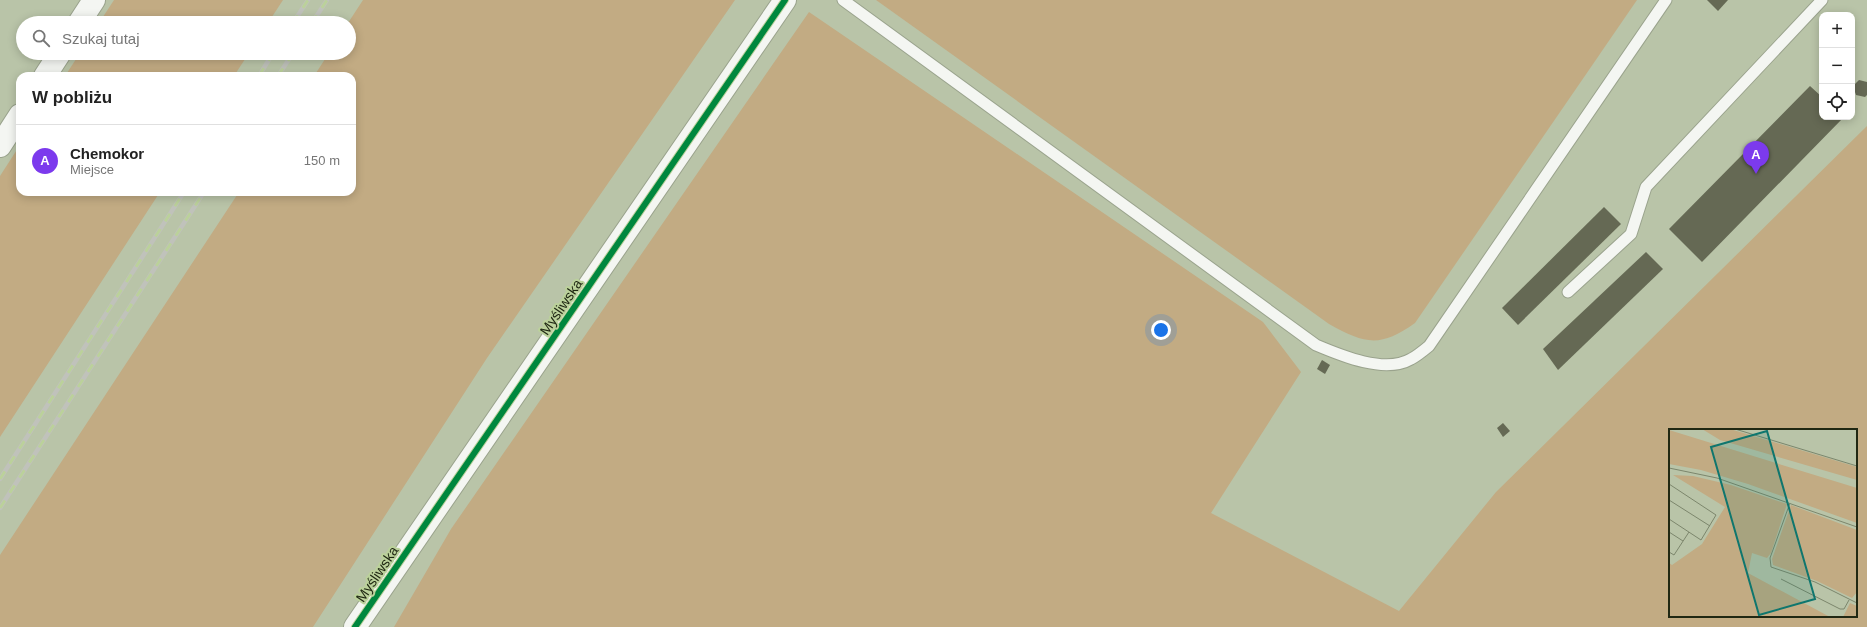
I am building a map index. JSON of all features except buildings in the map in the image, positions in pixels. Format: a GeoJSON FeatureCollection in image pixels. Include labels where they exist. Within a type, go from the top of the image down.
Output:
{"type":"FeatureCollection","features":[{"type":"Feature","properties":{"kind":"street"},"geometry":{"type":"LineString","coordinates":[[84,16],[94,0]]}},
{"type":"Feature","properties":{"kind":"street","name":"Myśliwska"},"geometry":{"type":"LineString","coordinates":[[355,627],[786,0]]}},
{"type":"Feature","properties":{"kind":"street"},"geometry":{"type":"LineString","coordinates":[[48,72],[55,60]]}},
{"type":"Feature","properties":{"kind":"street"},"geometry":{"type":"LineString","coordinates":[[0,146],[16,121]]}},
{"type":"Feature","properties":{"kind":"lane"},"geometry":{"type":"LineString","coordinates":[[843,0],[1316,345],[1350,360],[1385,366],[1410,360],[1429,346],[1666,0]]}},
{"type":"Feature","properties":{"kind":"lane"},"geometry":{"type":"LineString","coordinates":[[1568,292],[1630,234],[1646,187],[1822,0]]}},
{"type":"Feature","properties":{"kind":"shaded area"},"geometry":{"type":"Polygon","coordinates":[[[114,0],[283,0],[273,16],[104,16],[114,0]]]}},
{"type":"Feature","properties":{"kind":"shaded area"},"geometry":{"type":"Polygon","coordinates":[[[363,0],[735,0],[487,358],[313,627],[0,627],[0,555],[236,196],[356,196],[356,72],[317,72],[324,60],[356,60],[356,16],[353,16],[363,0]]]}},
{"type":"Feature","properties":{"kind":"shaded area"},"geometry":{"type":"Polygon","coordinates":[[[876,0],[1637,0],[1415,323],[1392,337],[1382,340],[1372,340],[1353,336],[1329,324],[876,0]]]}},
{"type":"Feature","properties":{"kind":"shaded area"},"geometry":{"type":"Polygon","coordinates":[[[809,12],[1263,322],[1301,372],[1211,513],[1399,611],[1496,492],[1867,126],[1867,627],[394,627],[451,529],[809,12]]]}},
{"type":"Feature","properties":{"kind":"shaded area"},"geometry":{"type":"Polygon","coordinates":[[[75,60],[244,60],[237,72],[68,72],[75,60]]]}},
{"type":"Feature","properties":{"kind":"shaded area"},"geometry":{"type":"Polygon","coordinates":[[[16,151],[16,196],[157,196],[0,437],[0,176],[16,151]]]}},
{"type":"Feature","properties":{"kind":"railway"},"geometry":{"type":"LineString","coordinates":[[298,16],[308,0]]}},
{"type":"Feature","properties":{"kind":"railway"},"geometry":{"type":"LineString","coordinates":[[317,16],[327,0]]}},
{"type":"Feature","properties":{"kind":"railway"},"geometry":{"type":"LineString","coordinates":[[261,72],[269,60]]}},
{"type":"Feature","properties":{"kind":"railway"},"geometry":{"type":"LineString","coordinates":[[281,72],[288,60]]}},
{"type":"Feature","properties":{"kind":"railway"},"geometry":{"type":"LineString","coordinates":[[0,479],[181,196]]}},
{"type":"Feature","properties":{"kind":"railway"},"geometry":{"type":"LineString","coordinates":[[0,508],[201,196]]}},
{"type":"Feature","properties":{"kind":"cycle path"},"geometry":{"type":"LineString","coordinates":[[355,627],[785,0]]}},
{"type":"Feature","properties":{"kind":"place","name":"Chemokor"},"geometry":{"type":"Point","coordinates":[1756,174]}}]}
